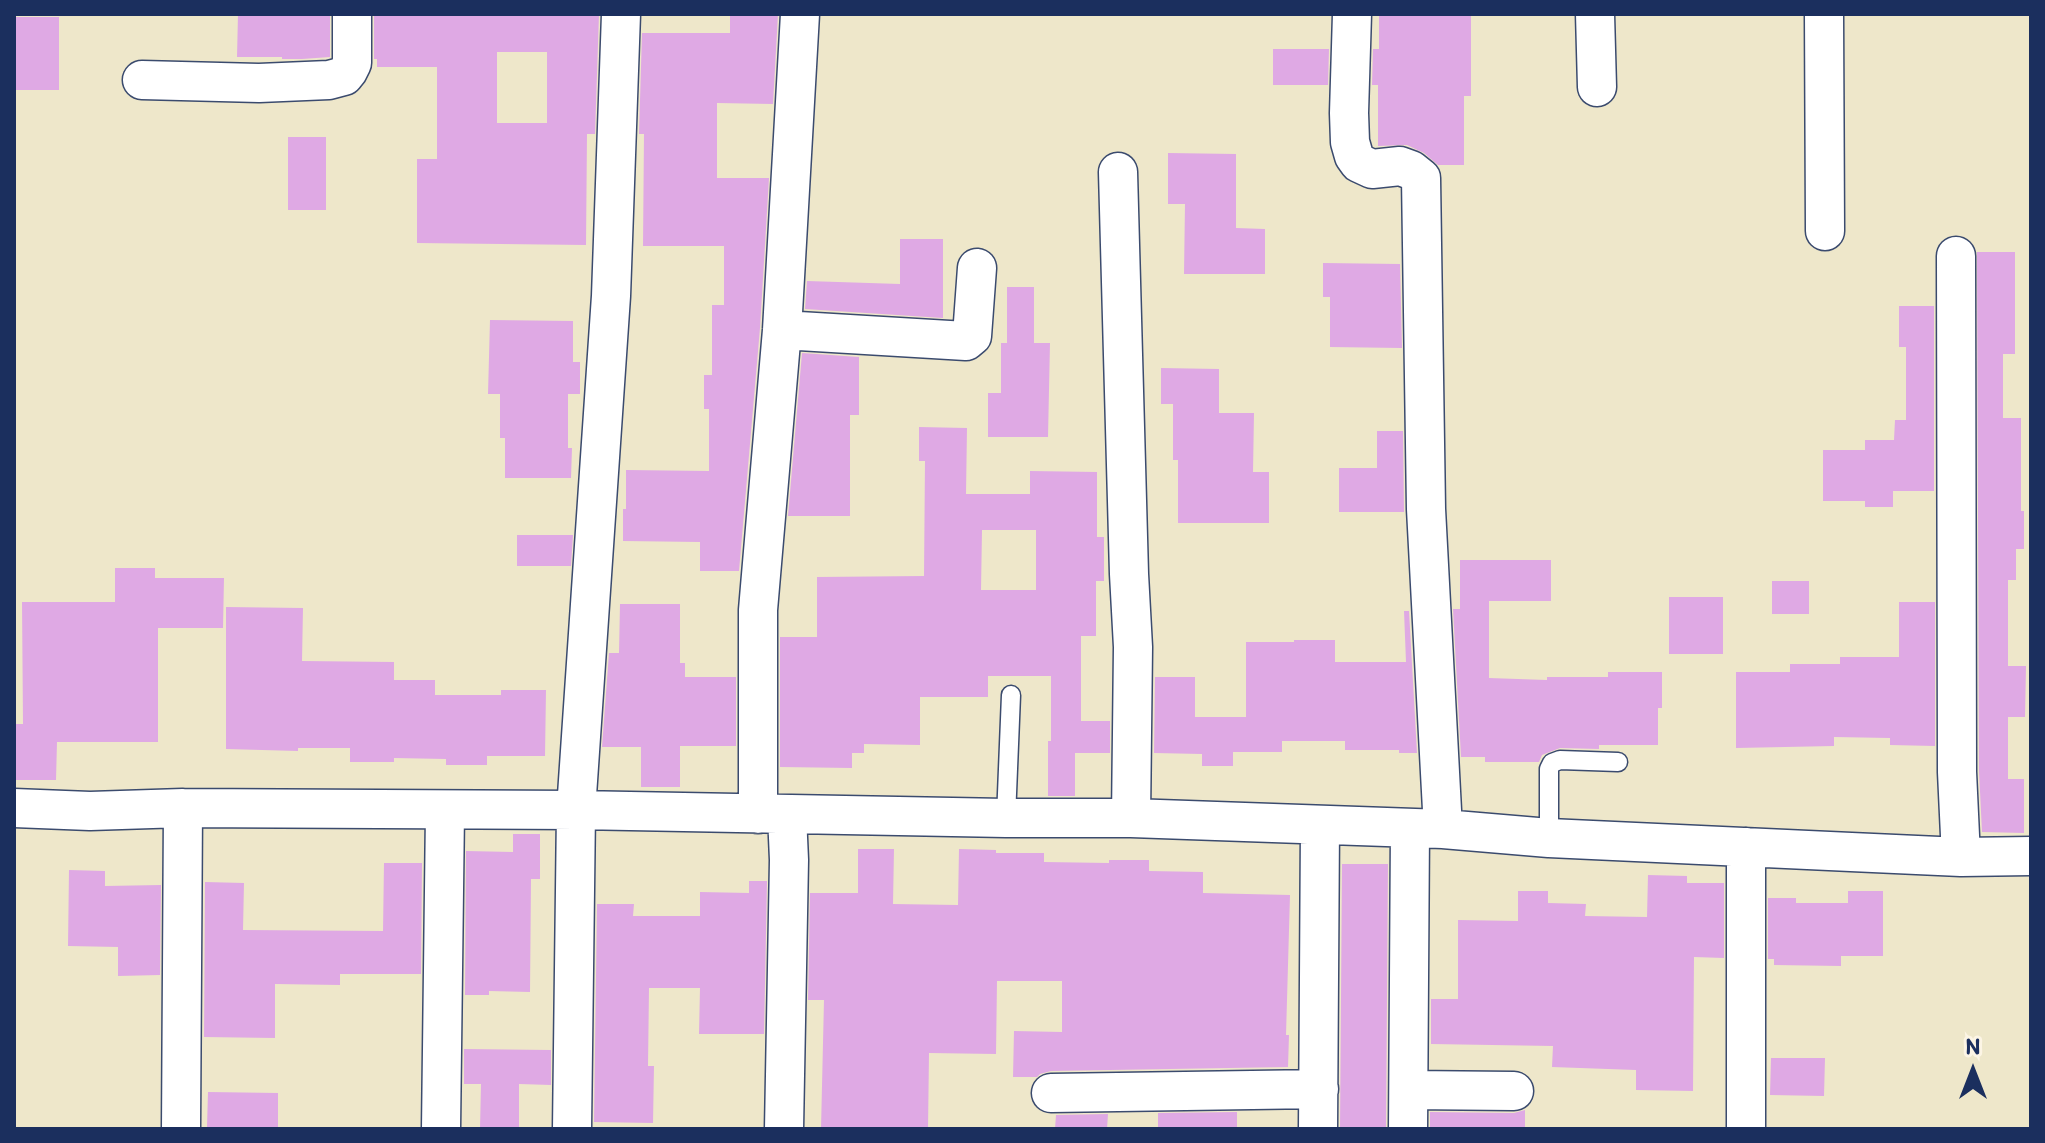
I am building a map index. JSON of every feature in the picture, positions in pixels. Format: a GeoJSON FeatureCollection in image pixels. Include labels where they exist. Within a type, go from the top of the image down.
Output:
{"type":"FeatureCollection","features":[{"type":"Feature","properties":{"kind":"street"},"geometry":{"type":"LineString","coordinates":[[142,80],[259,83],[329,80],[344,76],[352,63],[352,14]]}},
{"type":"Feature","properties":{"kind":"street"},"geometry":{"type":"LineString","coordinates":[[572,1129],[576,810],[611,296],[621,14]]}},
{"type":"Feature","properties":{"kind":"street"},"geometry":{"type":"LineString","coordinates":[[784,1129],[789,860],[772,814],[758,610],[782,330],[800,14]]}},
{"type":"Feature","properties":{"kind":"street"},"geometry":{"type":"LineString","coordinates":[[1352,14],[1349,113],[1354,156],[1359,163],[1372,169],[1400,166],[1421,178],[1426,509],[1426,828],[1408,1129]]}},
{"type":"Feature","properties":{"kind":"street"},"geometry":{"type":"LineString","coordinates":[[1595,14],[1597,87]]}},
{"type":"Feature","properties":{"kind":"street"},"geometry":{"type":"LineString","coordinates":[[1824,14],[1825,231]]}},
{"type":"Feature","properties":{"kind":"street"},"geometry":{"type":"LineString","coordinates":[[1118,172],[1133,647],[1131,818]]}},
{"type":"Feature","properties":{"kind":"street"},"geometry":{"type":"LineString","coordinates":[[1956,256],[1957,772],[1961,857]]}},
{"type":"Feature","properties":{"kind":"street"},"geometry":{"type":"LineString","coordinates":[[782,330],[966,341],[972,336],[977,268]]}},
{"type":"Feature","properties":{"kind":"street"},"geometry":{"type":"LineString","coordinates":[[14,808],[90,811],[183,808],[576,810],[1131,818],[1426,828],[1549,838],[1961,857],[2031,856]]}},
{"type":"Feature","properties":{"kind":"street"},"geometry":{"type":"LineString","coordinates":[[181,1129],[183,808]]}},
{"type":"Feature","properties":{"kind":"street"},"geometry":{"type":"LineString","coordinates":[[441,1129],[445,811]]}},
{"type":"Feature","properties":{"kind":"street"},"geometry":{"type":"LineString","coordinates":[[1318,1129],[1320,825]]}},
{"type":"Feature","properties":{"kind":"street"},"geometry":{"type":"LineString","coordinates":[[1746,847],[1746,1129]]}},
{"type":"Feature","properties":{"kind":"street"},"geometry":{"type":"LineString","coordinates":[[1051,1093],[1319,1089]]}},
{"type":"Feature","properties":{"kind":"street"},"geometry":{"type":"LineString","coordinates":[[1409,1090],[1514,1091]]}},
{"type":"Feature","properties":{"kind":"lane"},"geometry":{"type":"LineString","coordinates":[[1006,818],[1011,695]]}},
{"type":"Feature","properties":{"kind":"lane"},"geometry":{"type":"LineString","coordinates":[[1549,838],[1547,792],[1552,763],[1560,760],[1618,762]]}},
{"type":"Feature","properties":{"kind":"building"},"geometry":{"type":"Polygon","coordinates":[[[238,14],[330,14],[330,57],[237,57],[238,14]]]}},
{"type":"Feature","properties":{"kind":"building"},"geometry":{"type":"Polygon","coordinates":[[[374,14],[599,14],[595,134],[587,134],[586,245],[417,243],[417,159],[437,159],[437,67],[377,67],[377,59],[374,59],[374,14]],[[497,52],[497,123],[547,123],[547,52],[497,52]]]}},
{"type":"Feature","properties":{"kind":"building"},"geometry":{"type":"Polygon","coordinates":[[[730,14],[778,14],[773,104],[717,103],[717,178],[769,178],[760,328],[739,571],[700,571],[700,542],[623,541],[626,470],[709,471],[709,409],[704,409],[704,375],[712,375],[712,305],[724,305],[724,246],[643,246],[644,134],[639,134],[642,33],[730,33],[730,14]]]}},
{"type":"Feature","properties":{"kind":"building"},"geometry":{"type":"Polygon","coordinates":[[[1379,14],[1471,14],[1471,96],[1464,96],[1464,165],[1438,165],[1424,153],[1407,145],[1378,146],[1378,85],[1372,85],[1373,49],[1379,49],[1379,14]]]}},
{"type":"Feature","properties":{"kind":"building"},"geometry":{"type":"Polygon","coordinates":[[[16,17],[59,17],[59,90],[16,90],[16,17]]]}},
{"type":"Feature","properties":{"kind":"building"},"geometry":{"type":"Polygon","coordinates":[[[1273,49],[1329,49],[1328,85],[1273,85],[1273,49]]]}},
{"type":"Feature","properties":{"kind":"building"},"geometry":{"type":"Polygon","coordinates":[[[288,137],[326,137],[326,210],[288,210],[288,137]]]}},
{"type":"Feature","properties":{"kind":"building"},"geometry":{"type":"Polygon","coordinates":[[[1168,153],[1236,154],[1236,228],[1265,229],[1265,274],[1184,274],[1185,204],[1168,204],[1168,153]]]}},
{"type":"Feature","properties":{"kind":"building"},"geometry":{"type":"Polygon","coordinates":[[[900,239],[943,239],[943,318],[805,309],[807,281],[900,284],[900,239]]]}},
{"type":"Feature","properties":{"kind":"building"},"geometry":{"type":"Polygon","coordinates":[[[1977,252],[2015,252],[2015,354],[2003,354],[2003,418],[2021,418],[2024,549],[2016,549],[2016,580],[2008,580],[2008,666],[2026,666],[2025,717],[2008,717],[2008,779],[2024,779],[2024,833],[1982,832],[1979,771],[1977,252]]]}},
{"type":"Feature","properties":{"kind":"building"},"geometry":{"type":"Polygon","coordinates":[[[1323,263],[1400,264],[1402,348],[1330,347],[1330,297],[1323,297],[1323,263]]]}},
{"type":"Feature","properties":{"kind":"building"},"geometry":{"type":"Polygon","coordinates":[[[1007,287],[1034,287],[1034,343],[1050,343],[1048,437],[988,437],[988,393],[1001,393],[1001,343],[1007,343],[1007,287]]]}},
{"type":"Feature","properties":{"kind":"building"},"geometry":{"type":"Polygon","coordinates":[[[1899,306],[1934,306],[1934,491],[1893,491],[1893,507],[1865,507],[1865,501],[1823,501],[1823,450],[1865,450],[1865,440],[1894,440],[1895,420],[1906,420],[1906,347],[1899,347],[1899,306]]]}},
{"type":"Feature","properties":{"kind":"building"},"geometry":{"type":"Polygon","coordinates":[[[490,320],[573,321],[573,362],[580,362],[580,394],[568,394],[571,478],[505,478],[505,438],[500,438],[500,394],[488,394],[490,320]]]}},
{"type":"Feature","properties":{"kind":"building"},"geometry":{"type":"Polygon","coordinates":[[[802,353],[859,357],[859,415],[850,415],[850,516],[788,516],[802,353]]]}},
{"type":"Feature","properties":{"kind":"building"},"geometry":{"type":"Polygon","coordinates":[[[1161,368],[1219,369],[1219,413],[1254,413],[1253,472],[1269,472],[1269,523],[1178,523],[1178,460],[1173,460],[1173,404],[1161,404],[1161,368]]]}},
{"type":"Feature","properties":{"kind":"building"},"geometry":{"type":"Polygon","coordinates":[[[919,427],[967,428],[966,494],[1030,494],[1030,471],[1097,472],[1097,537],[1104,537],[1104,581],[1096,581],[1096,636],[1081,636],[1081,721],[1110,721],[1110,753],[1075,753],[1075,796],[1048,796],[1051,676],[988,676],[988,697],[920,697],[920,745],[864,744],[864,753],[852,753],[852,768],[780,767],[780,637],[817,637],[817,577],[924,576],[925,461],[919,461],[919,427]],[[982,530],[981,590],[1036,590],[1036,530],[982,530]]]}},
{"type":"Feature","properties":{"kind":"building"},"geometry":{"type":"Polygon","coordinates":[[[1377,431],[1403,431],[1404,512],[1339,512],[1339,468],[1377,468],[1377,431]]]}},
{"type":"Feature","properties":{"kind":"building"},"geometry":{"type":"Polygon","coordinates":[[[517,535],[573,535],[571,566],[517,566],[517,535]]]}},
{"type":"Feature","properties":{"kind":"building"},"geometry":{"type":"Polygon","coordinates":[[[1460,560],[1551,560],[1551,601],[1489,601],[1489,678],[1547,680],[1547,677],[1608,677],[1608,672],[1662,672],[1658,745],[1560,748],[1542,755],[1539,762],[1485,762],[1485,757],[1461,757],[1453,609],[1460,609],[1460,560]]]}},
{"type":"Feature","properties":{"kind":"building"},"geometry":{"type":"Polygon","coordinates":[[[115,568],[155,568],[155,578],[224,578],[223,628],[158,628],[158,742],[57,742],[56,780],[14,780],[14,724],[23,724],[22,602],[115,602],[115,568]]]}},
{"type":"Feature","properties":{"kind":"building"},"geometry":{"type":"Polygon","coordinates":[[[1772,581],[1809,581],[1809,614],[1772,614],[1772,581]]]}},
{"type":"Feature","properties":{"kind":"building"},"geometry":{"type":"Polygon","coordinates":[[[1669,597],[1723,597],[1723,654],[1669,654],[1669,597]]]}},
{"type":"Feature","properties":{"kind":"building"},"geometry":{"type":"Polygon","coordinates":[[[1899,602],[1935,602],[1935,746],[1890,745],[1890,738],[1834,737],[1834,746],[1736,748],[1736,672],[1790,672],[1790,664],[1840,664],[1840,657],[1899,657],[1899,602]]]}},
{"type":"Feature","properties":{"kind":"building"},"geometry":{"type":"Polygon","coordinates":[[[620,604],[680,604],[680,663],[685,663],[685,677],[736,677],[736,746],[680,746],[680,787],[641,787],[641,747],[602,747],[609,653],[619,653],[620,604]]]}},
{"type":"Feature","properties":{"kind":"building"},"geometry":{"type":"Polygon","coordinates":[[[226,607],[303,608],[302,661],[394,662],[394,680],[435,680],[435,695],[501,695],[501,690],[546,690],[545,756],[487,756],[487,765],[446,765],[446,759],[394,758],[394,762],[350,762],[350,748],[298,748],[298,751],[226,749],[226,607]]]}},
{"type":"Feature","properties":{"kind":"building"},"geometry":{"type":"Polygon","coordinates":[[[1404,611],[1409,611],[1417,753],[1345,750],[1345,741],[1282,741],[1282,752],[1233,752],[1233,766],[1202,766],[1202,754],[1154,753],[1155,677],[1195,677],[1195,717],[1246,717],[1246,642],[1335,640],[1335,662],[1406,662],[1404,611]]]}},
{"type":"Feature","properties":{"kind":"building"},"geometry":{"type":"Polygon","coordinates":[[[513,834],[540,834],[540,879],[531,879],[530,992],[489,991],[489,995],[465,995],[466,851],[513,852],[513,834]]]}},
{"type":"Feature","properties":{"kind":"building"},"geometry":{"type":"Polygon","coordinates":[[[858,849],[894,849],[893,904],[958,905],[959,849],[1044,853],[1044,862],[1149,860],[1149,871],[1203,872],[1203,893],[1290,895],[1288,1067],[1051,1071],[1037,1077],[1013,1077],[1014,1031],[1062,1032],[1062,981],[997,981],[996,1054],[929,1053],[928,1129],[821,1129],[824,1000],[808,1000],[810,893],[858,893],[858,849]]]}},
{"type":"Feature","properties":{"kind":"building"},"geometry":{"type":"Polygon","coordinates":[[[384,863],[422,863],[421,974],[340,974],[340,985],[275,984],[275,1038],[204,1037],[205,882],[244,883],[243,930],[383,931],[384,863]]]}},
{"type":"Feature","properties":{"kind":"building"},"geometry":{"type":"Polygon","coordinates":[[[1342,864],[1388,864],[1386,1129],[1340,1129],[1342,864]]]}},
{"type":"Feature","properties":{"kind":"building"},"geometry":{"type":"Polygon","coordinates":[[[69,870],[105,871],[105,886],[161,885],[160,975],[118,976],[118,947],[68,946],[69,870]]]}},
{"type":"Feature","properties":{"kind":"building"},"geometry":{"type":"Polygon","coordinates":[[[1648,875],[1687,876],[1687,883],[1724,883],[1724,958],[1694,957],[1693,1091],[1636,1090],[1636,1070],[1552,1067],[1553,1046],[1431,1044],[1431,999],[1458,999],[1458,920],[1518,921],[1518,891],[1548,891],[1548,903],[1586,904],[1585,916],[1647,917],[1648,875]]]}},
{"type":"Feature","properties":{"kind":"building"},"geometry":{"type":"Polygon","coordinates":[[[749,881],[767,881],[764,1034],[699,1034],[700,988],[649,988],[648,1066],[654,1066],[653,1123],[594,1122],[597,904],[634,904],[633,916],[700,916],[700,892],[749,893],[749,881]]]}},
{"type":"Feature","properties":{"kind":"building"},"geometry":{"type":"Polygon","coordinates":[[[1848,891],[1883,891],[1883,956],[1841,956],[1841,966],[1774,965],[1774,959],[1768,959],[1768,898],[1796,898],[1796,903],[1848,903],[1848,891]]]}},
{"type":"Feature","properties":{"kind":"building"},"geometry":{"type":"Polygon","coordinates":[[[464,1049],[551,1050],[551,1085],[519,1084],[519,1129],[480,1129],[481,1084],[464,1084],[464,1049]]]}},
{"type":"Feature","properties":{"kind":"building"},"geometry":{"type":"Polygon","coordinates":[[[1771,1058],[1825,1058],[1824,1096],[1770,1095],[1771,1058]]]}},
{"type":"Feature","properties":{"kind":"building"},"geometry":{"type":"Polygon","coordinates":[[[208,1092],[278,1093],[278,1127],[207,1127],[208,1092]]]}},
{"type":"Feature","properties":{"kind":"building"},"geometry":{"type":"Polygon","coordinates":[[[1525,1110],[1525,1129],[1430,1128],[1430,1112],[1514,1113],[1525,1110]]]}},
{"type":"Feature","properties":{"kind":"building"},"geometry":{"type":"Polygon","coordinates":[[[1237,1112],[1237,1129],[1158,1129],[1158,1113],[1237,1112]]]}},
{"type":"Feature","properties":{"kind":"building"},"geometry":{"type":"Polygon","coordinates":[[[1108,1114],[1107,1129],[1055,1129],[1056,1115],[1108,1114]]]}}]}
